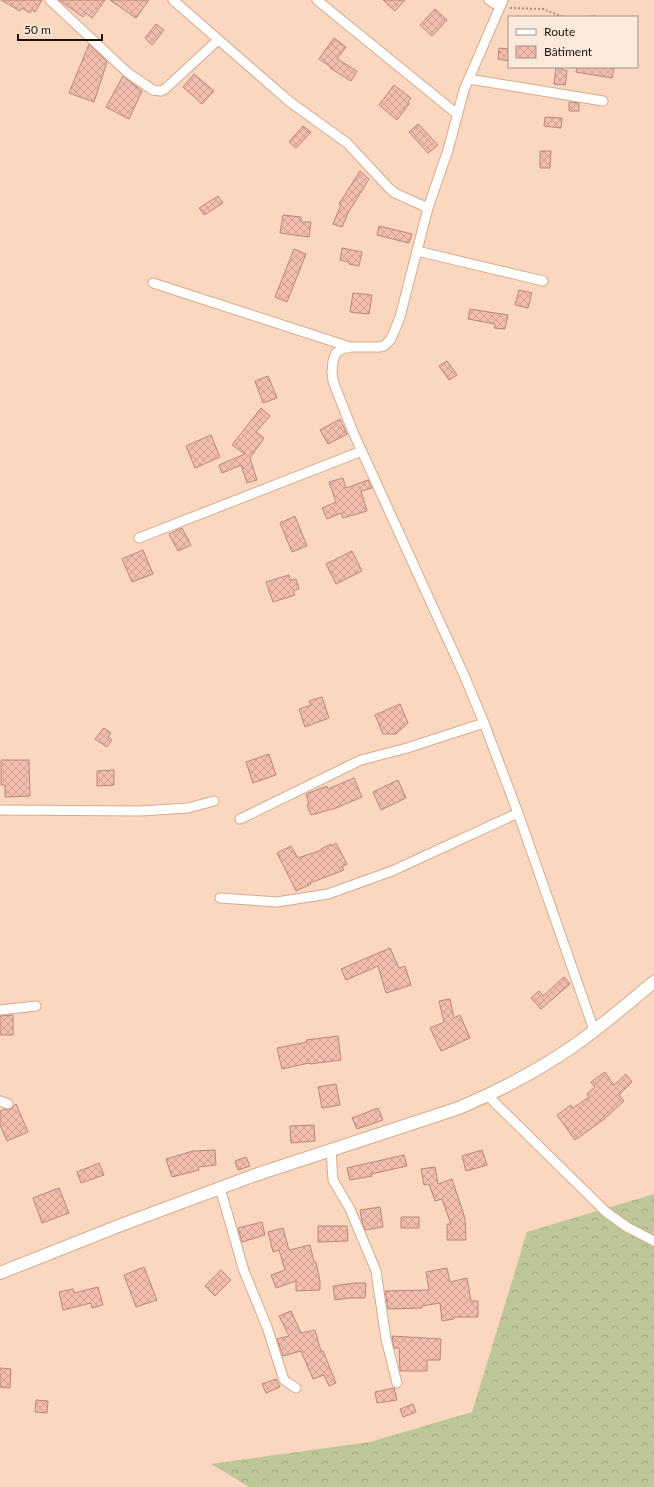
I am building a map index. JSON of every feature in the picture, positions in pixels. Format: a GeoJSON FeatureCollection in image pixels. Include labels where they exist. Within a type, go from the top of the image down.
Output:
{"type":"FeatureCollection","features":[{"type":"Feature","properties":{"kind":"street"},"geometry":{"type":"LineString","coordinates":[[50,0],[128,73],[153,90],[161,92],[218,40]]}},
{"type":"Feature","properties":{"kind":"street"},"geometry":{"type":"LineString","coordinates":[[173,0],[290,102],[347,143],[395,193],[428,208]]}},
{"type":"Feature","properties":{"kind":"street"},"geometry":{"type":"LineString","coordinates":[[317,0],[457,114]]}},
{"type":"Feature","properties":{"kind":"street"},"geometry":{"type":"LineString","coordinates":[[489,0],[502,4],[468,79],[448,150],[428,208],[400,317],[391,338],[384,346],[351,347],[342,349],[336,353],[333,361],[333,381],[362,451],[464,674],[484,723],[518,813],[594,1030]]}},
{"type":"Feature","properties":{"kind":"street"},"geometry":{"type":"LineString","coordinates":[[468,79],[603,101]]}},
{"type":"Feature","properties":{"kind":"street"},"geometry":{"type":"LineString","coordinates":[[417,251],[543,281]]}},
{"type":"Feature","properties":{"kind":"street"},"geometry":{"type":"LineString","coordinates":[[153,283],[351,347]]}},
{"type":"Feature","properties":{"kind":"street"},"geometry":{"type":"LineString","coordinates":[[139,538],[362,451]]}},
{"type":"Feature","properties":{"kind":"street"},"geometry":{"type":"LineString","coordinates":[[240,819],[361,760],[407,748],[484,723]]}},
{"type":"Feature","properties":{"kind":"street"},"geometry":{"type":"LineString","coordinates":[[0,810],[140,811],[188,808],[214,801]]}},
{"type":"Feature","properties":{"kind":"street"},"geometry":{"type":"LineString","coordinates":[[220,898],[277,902],[328,894],[392,871],[518,813]]}},
{"type":"Feature","properties":{"kind":"street"},"geometry":{"type":"LineString","coordinates":[[0,1273],[220,1188],[459,1108],[488,1096],[542,1067],[573,1046],[654,982]]}},
{"type":"Feature","properties":{"kind":"street"},"geometry":{"type":"LineString","coordinates":[[0,1010],[36,1006]]}},
{"type":"Feature","properties":{"kind":"street"},"geometry":{"type":"LineString","coordinates":[[488,1096],[606,1212],[627,1227],[654,1241]]}},
{"type":"Feature","properties":{"kind":"street"},"geometry":{"type":"LineString","coordinates":[[331,1150],[333,1180],[350,1209],[376,1271],[386,1339],[397,1383]]}},
{"type":"Feature","properties":{"kind":"street"},"geometry":{"type":"LineString","coordinates":[[220,1188],[244,1271],[267,1327],[284,1380],[296,1388]]}},
{"type":"Feature","properties":{"kind":"path"},"geometry":{"type":"LineString","coordinates":[[502,4],[543,9],[560,16]]}},
{"type":"Feature","properties":{"kind":"green space"},"geometry":{"type":"Polygon","coordinates":[[[654,1194],[654,1487],[249,1487],[211,1464],[370,1442],[472,1412],[527,1232],[654,1194]]]}},
{"type":"Feature","properties":{"kind":"building"},"geometry":{"type":"Polygon","coordinates":[[[1,0],[42,0],[35,12],[32,10],[30,13],[22,8],[20,11],[1,0]]]}},
{"type":"Feature","properties":{"kind":"building"},"geometry":{"type":"Polygon","coordinates":[[[59,0],[105,0],[92,18],[86,13],[83,17],[59,0]]]}},
{"type":"Feature","properties":{"kind":"building"},"geometry":{"type":"Polygon","coordinates":[[[110,0],[149,0],[136,18],[110,0]]]}},
{"type":"Feature","properties":{"kind":"building"},"geometry":{"type":"Polygon","coordinates":[[[383,0],[405,0],[395,11],[383,0]]]}},
{"type":"Feature","properties":{"kind":"building"},"geometry":{"type":"Polygon","coordinates":[[[435,9],[447,20],[432,36],[420,25],[435,9]]]}},
{"type":"Feature","properties":{"kind":"building"},"geometry":{"type":"Polygon","coordinates":[[[156,24],[164,30],[152,45],[145,38],[156,24]]]}},
{"type":"Feature","properties":{"kind":"building"},"geometry":{"type":"Polygon","coordinates":[[[334,38],[346,47],[337,59],[357,71],[351,81],[319,59],[334,38]]]}},
{"type":"Feature","properties":{"kind":"building"},"geometry":{"type":"Polygon","coordinates":[[[89,44],[107,62],[94,102],[69,93],[89,44]]]}},
{"type":"Feature","properties":{"kind":"building"},"geometry":{"type":"Polygon","coordinates":[[[499,48],[508,49],[508,61],[498,59],[499,48]]]}},
{"type":"Feature","properties":{"kind":"building"},"geometry":{"type":"Polygon","coordinates":[[[556,68],[567,71],[565,85],[554,84],[556,68]]]}},
{"type":"Feature","properties":{"kind":"building"},"geometry":{"type":"Polygon","coordinates":[[[577,68],[614,68],[612,78],[576,72],[577,68]]]}},
{"type":"Feature","properties":{"kind":"building"},"geometry":{"type":"Polygon","coordinates":[[[194,74],[214,91],[202,104],[183,87],[194,74]]]}},
{"type":"Feature","properties":{"kind":"building"},"geometry":{"type":"Polygon","coordinates":[[[123,76],[142,91],[129,119],[106,107],[123,76]]]}},
{"type":"Feature","properties":{"kind":"building"},"geometry":{"type":"Polygon","coordinates":[[[394,85],[411,98],[408,102],[409,104],[397,120],[379,105],[394,85]]]}},
{"type":"Feature","properties":{"kind":"building"},"geometry":{"type":"Polygon","coordinates":[[[569,102],[579,103],[579,111],[569,111],[569,102]]]}},
{"type":"Feature","properties":{"kind":"building"},"geometry":{"type":"Polygon","coordinates":[[[545,117],[562,118],[561,128],[544,126],[545,117]]]}},
{"type":"Feature","properties":{"kind":"building"},"geometry":{"type":"Polygon","coordinates":[[[418,124],[438,145],[428,153],[409,132],[418,124]]]}},
{"type":"Feature","properties":{"kind":"building"},"geometry":{"type":"Polygon","coordinates":[[[303,126],[311,132],[296,148],[289,142],[303,126]]]}},
{"type":"Feature","properties":{"kind":"building"},"geometry":{"type":"Polygon","coordinates":[[[540,151],[551,151],[550,168],[540,168],[540,151]]]}},
{"type":"Feature","properties":{"kind":"building"},"geometry":{"type":"Polygon","coordinates":[[[360,171],[369,179],[348,213],[342,227],[333,224],[341,205],[339,204],[360,171]]]}},
{"type":"Feature","properties":{"kind":"building"},"geometry":{"type":"Polygon","coordinates":[[[218,196],[223,203],[204,215],[199,208],[218,196]]]}},
{"type":"Feature","properties":{"kind":"building"},"geometry":{"type":"Polygon","coordinates":[[[283,215],[301,217],[301,222],[311,222],[309,237],[280,233],[283,215]]]}},
{"type":"Feature","properties":{"kind":"building"},"geometry":{"type":"Polygon","coordinates":[[[379,226],[412,234],[409,243],[377,235],[379,226]]]}},
{"type":"Feature","properties":{"kind":"building"},"geometry":{"type":"Polygon","coordinates":[[[342,248],[362,252],[359,266],[340,260],[342,248]]]}},
{"type":"Feature","properties":{"kind":"building"},"geometry":{"type":"Polygon","coordinates":[[[294,249],[306,254],[287,302],[275,297],[294,249]]]}},
{"type":"Feature","properties":{"kind":"building"},"geometry":{"type":"Polygon","coordinates":[[[519,290],[532,293],[528,308],[515,305],[519,290]]]}},
{"type":"Feature","properties":{"kind":"building"},"geometry":{"type":"Polygon","coordinates":[[[353,293],[372,295],[369,314],[350,312],[353,293]]]}},
{"type":"Feature","properties":{"kind":"building"},"geometry":{"type":"Polygon","coordinates":[[[470,309],[508,315],[505,329],[494,328],[495,324],[468,319],[470,309]]]}},
{"type":"Feature","properties":{"kind":"building"},"geometry":{"type":"Polygon","coordinates":[[[447,361],[457,375],[449,380],[439,366],[447,361]]]}},
{"type":"Feature","properties":{"kind":"building"},"geometry":{"type":"Polygon","coordinates":[[[268,376],[277,398],[263,403],[255,381],[268,376]]]}},
{"type":"Feature","properties":{"kind":"building"},"geometry":{"type":"Polygon","coordinates":[[[261,408],[270,416],[256,432],[264,438],[250,458],[257,480],[247,483],[241,465],[222,473],[219,465],[245,454],[232,445],[261,408]]]}},
{"type":"Feature","properties":{"kind":"building"},"geometry":{"type":"Polygon","coordinates":[[[340,419],[347,434],[328,444],[320,430],[340,419]]]}},
{"type":"Feature","properties":{"kind":"building"},"geometry":{"type":"Polygon","coordinates":[[[211,435],[220,457],[195,468],[186,446],[211,435]]]}},
{"type":"Feature","properties":{"kind":"building"},"geometry":{"type":"Polygon","coordinates":[[[343,478],[346,488],[368,480],[372,488],[361,491],[367,511],[343,518],[341,513],[327,519],[322,508],[336,502],[329,482],[343,478]]]}},
{"type":"Feature","properties":{"kind":"building"},"geometry":{"type":"Polygon","coordinates":[[[295,516],[307,546],[292,552],[280,523],[295,516]]]}},
{"type":"Feature","properties":{"kind":"building"},"geometry":{"type":"Polygon","coordinates":[[[182,528],[191,545],[178,551],[169,534],[182,528]]]}},
{"type":"Feature","properties":{"kind":"building"},"geometry":{"type":"Polygon","coordinates":[[[143,550],[153,574],[132,582],[122,559],[143,550]]]}},
{"type":"Feature","properties":{"kind":"building"},"geometry":{"type":"Polygon","coordinates":[[[352,551],[362,571],[336,584],[326,564],[352,551]]]}},
{"type":"Feature","properties":{"kind":"building"},"geometry":{"type":"Polygon","coordinates":[[[289,575],[290,580],[296,579],[299,589],[293,591],[295,595],[273,602],[266,582],[289,575]]]}},
{"type":"Feature","properties":{"kind":"building"},"geometry":{"type":"Polygon","coordinates":[[[322,697],[329,718],[305,727],[299,709],[311,705],[309,701],[322,697]]]}},
{"type":"Feature","properties":{"kind":"building"},"geometry":{"type":"Polygon","coordinates":[[[400,704],[408,723],[396,734],[383,734],[375,715],[400,704]]]}},
{"type":"Feature","properties":{"kind":"building"},"geometry":{"type":"Polygon","coordinates":[[[104,728],[111,733],[108,737],[112,740],[107,747],[95,739],[104,728]]]}},
{"type":"Feature","properties":{"kind":"building"},"geometry":{"type":"Polygon","coordinates":[[[269,754],[276,775],[253,783],[246,762],[269,754]]]}},
{"type":"Feature","properties":{"kind":"building"},"geometry":{"type":"Polygon","coordinates":[[[1,760],[29,760],[30,796],[5,797],[5,785],[1,785],[1,760]]]}},
{"type":"Feature","properties":{"kind":"building"},"geometry":{"type":"Polygon","coordinates":[[[114,770],[114,785],[97,786],[97,771],[114,770]]]}},
{"type":"Feature","properties":{"kind":"building"},"geometry":{"type":"Polygon","coordinates":[[[354,778],[362,797],[336,808],[311,815],[307,805],[309,804],[306,794],[327,786],[328,789],[354,778]]]}},
{"type":"Feature","properties":{"kind":"building"},"geometry":{"type":"Polygon","coordinates":[[[398,780],[406,798],[381,810],[373,792],[398,780]]]}},
{"type":"Feature","properties":{"kind":"building"},"geometry":{"type":"Polygon","coordinates":[[[336,843],[347,864],[342,867],[344,870],[310,883],[311,884],[296,891],[277,853],[291,846],[298,858],[322,850],[321,849],[331,844],[332,846],[336,843]]]}},
{"type":"Feature","properties":{"kind":"building"},"geometry":{"type":"Polygon","coordinates":[[[390,948],[399,968],[405,966],[411,985],[386,993],[378,966],[346,980],[341,969],[390,948]]]}},
{"type":"Feature","properties":{"kind":"building"},"geometry":{"type":"Polygon","coordinates":[[[564,977],[570,984],[541,1009],[531,998],[539,991],[543,996],[564,977]]]}},
{"type":"Feature","properties":{"kind":"building"},"geometry":{"type":"Polygon","coordinates":[[[450,999],[454,1018],[460,1015],[470,1038],[441,1051],[430,1028],[444,1022],[439,1001],[450,999]]]}},
{"type":"Feature","properties":{"kind":"building"},"geometry":{"type":"Polygon","coordinates":[[[13,1015],[13,1035],[0,1035],[0,1016],[13,1015]]]}},
{"type":"Feature","properties":{"kind":"building"},"geometry":{"type":"Polygon","coordinates":[[[338,1036],[341,1060],[309,1063],[282,1069],[277,1048],[307,1042],[306,1040],[338,1036]]]}},
{"type":"Feature","properties":{"kind":"building"},"geometry":{"type":"Polygon","coordinates":[[[605,1072],[614,1085],[626,1074],[632,1082],[619,1095],[624,1101],[603,1120],[575,1140],[557,1115],[571,1105],[573,1108],[589,1097],[587,1094],[595,1087],[591,1082],[605,1072]]]}},
{"type":"Feature","properties":{"kind":"building"},"geometry":{"type":"Polygon","coordinates":[[[336,1084],[340,1105],[322,1108],[318,1087],[336,1084]]]}},
{"type":"Feature","properties":{"kind":"building"},"geometry":{"type":"Polygon","coordinates":[[[16,1104],[28,1132],[7,1141],[0,1125],[0,1111],[5,1109],[9,1110],[16,1104]]]}},
{"type":"Feature","properties":{"kind":"building"},"geometry":{"type":"Polygon","coordinates":[[[378,1108],[383,1120],[357,1129],[352,1118],[378,1108]]]}},
{"type":"Feature","properties":{"kind":"building"},"geometry":{"type":"Polygon","coordinates":[[[314,1125],[315,1141],[291,1143],[290,1126],[314,1125]]]}},
{"type":"Feature","properties":{"kind":"building"},"geometry":{"type":"Polygon","coordinates":[[[215,1150],[216,1165],[198,1167],[199,1170],[172,1177],[166,1159],[193,1151],[215,1150]]]}},
{"type":"Feature","properties":{"kind":"building"},"geometry":{"type":"Polygon","coordinates":[[[482,1150],[487,1165],[466,1171],[462,1156],[482,1150]]]}},
{"type":"Feature","properties":{"kind":"building"},"geometry":{"type":"Polygon","coordinates":[[[404,1155],[407,1166],[371,1174],[372,1176],[350,1180],[347,1168],[404,1155]]]}},
{"type":"Feature","properties":{"kind":"building"},"geometry":{"type":"Polygon","coordinates":[[[246,1157],[250,1166],[238,1170],[235,1161],[246,1157]]]}},
{"type":"Feature","properties":{"kind":"building"},"geometry":{"type":"Polygon","coordinates":[[[99,1163],[104,1175],[81,1183],[77,1172],[99,1163]]]}},
{"type":"Feature","properties":{"kind":"building"},"geometry":{"type":"Polygon","coordinates":[[[435,1167],[438,1184],[452,1179],[465,1218],[466,1240],[447,1240],[447,1224],[451,1224],[442,1199],[435,1201],[429,1184],[424,1185],[421,1169],[435,1167]]]}},
{"type":"Feature","properties":{"kind":"building"},"geometry":{"type":"Polygon","coordinates":[[[59,1188],[69,1213],[42,1223],[33,1198],[59,1188]]]}},
{"type":"Feature","properties":{"kind":"building"},"geometry":{"type":"Polygon","coordinates":[[[380,1207],[383,1227],[365,1230],[360,1210],[380,1207]]]}},
{"type":"Feature","properties":{"kind":"building"},"geometry":{"type":"Polygon","coordinates":[[[401,1217],[419,1217],[419,1228],[401,1228],[401,1217]]]}},
{"type":"Feature","properties":{"kind":"building"},"geometry":{"type":"Polygon","coordinates":[[[262,1222],[265,1235],[242,1242],[238,1228],[262,1222]]]}},
{"type":"Feature","properties":{"kind":"building"},"geometry":{"type":"Polygon","coordinates":[[[318,1226],[347,1226],[348,1241],[318,1242],[318,1226]]]}},
{"type":"Feature","properties":{"kind":"building"},"geometry":{"type":"Polygon","coordinates":[[[283,1228],[289,1250],[310,1245],[314,1262],[316,1262],[320,1281],[320,1290],[296,1291],[296,1281],[276,1288],[271,1275],[285,1270],[279,1250],[273,1252],[268,1232],[283,1228]]]}},
{"type":"Feature","properties":{"kind":"building"},"geometry":{"type":"Polygon","coordinates":[[[144,1267],[157,1300],[136,1307],[124,1275],[144,1267]]]}},
{"type":"Feature","properties":{"kind":"building"},"geometry":{"type":"Polygon","coordinates":[[[447,1268],[450,1282],[467,1278],[471,1301],[478,1301],[478,1317],[454,1317],[454,1319],[442,1321],[440,1303],[422,1306],[422,1308],[388,1309],[385,1291],[429,1290],[426,1272],[447,1268]]]}},
{"type":"Feature","properties":{"kind":"building"},"geometry":{"type":"Polygon","coordinates":[[[221,1270],[231,1280],[215,1296],[205,1286],[221,1270]]]}},
{"type":"Feature","properties":{"kind":"building"},"geometry":{"type":"Polygon","coordinates":[[[366,1283],[365,1298],[335,1300],[333,1286],[366,1283]]]}},
{"type":"Feature","properties":{"kind":"building"},"geometry":{"type":"Polygon","coordinates":[[[98,1287],[103,1305],[92,1308],[91,1303],[63,1310],[59,1292],[73,1289],[74,1293],[98,1287]]]}},
{"type":"Feature","properties":{"kind":"building"},"geometry":{"type":"Polygon","coordinates":[[[291,1311],[301,1333],[315,1330],[321,1351],[323,1351],[336,1383],[329,1386],[324,1375],[313,1379],[301,1351],[283,1356],[277,1339],[289,1336],[279,1316],[291,1311]]]}},
{"type":"Feature","properties":{"kind":"building"},"geometry":{"type":"Polygon","coordinates":[[[392,1336],[441,1339],[440,1360],[427,1360],[427,1371],[400,1371],[399,1348],[394,1348],[392,1336]]]}},
{"type":"Feature","properties":{"kind":"building"},"geometry":{"type":"Polygon","coordinates":[[[0,1368],[11,1369],[10,1388],[0,1387],[0,1368]]]}},
{"type":"Feature","properties":{"kind":"building"},"geometry":{"type":"Polygon","coordinates":[[[276,1379],[280,1387],[266,1393],[262,1384],[276,1379]]]}},
{"type":"Feature","properties":{"kind":"building"},"geometry":{"type":"Polygon","coordinates":[[[394,1388],[397,1400],[377,1403],[375,1392],[394,1388]]]}},
{"type":"Feature","properties":{"kind":"building"},"geometry":{"type":"Polygon","coordinates":[[[36,1400],[48,1401],[47,1413],[35,1412],[36,1400]]]}},
{"type":"Feature","properties":{"kind":"building"},"geometry":{"type":"Polygon","coordinates":[[[413,1404],[416,1412],[403,1417],[400,1409],[413,1404]]]}}]}
